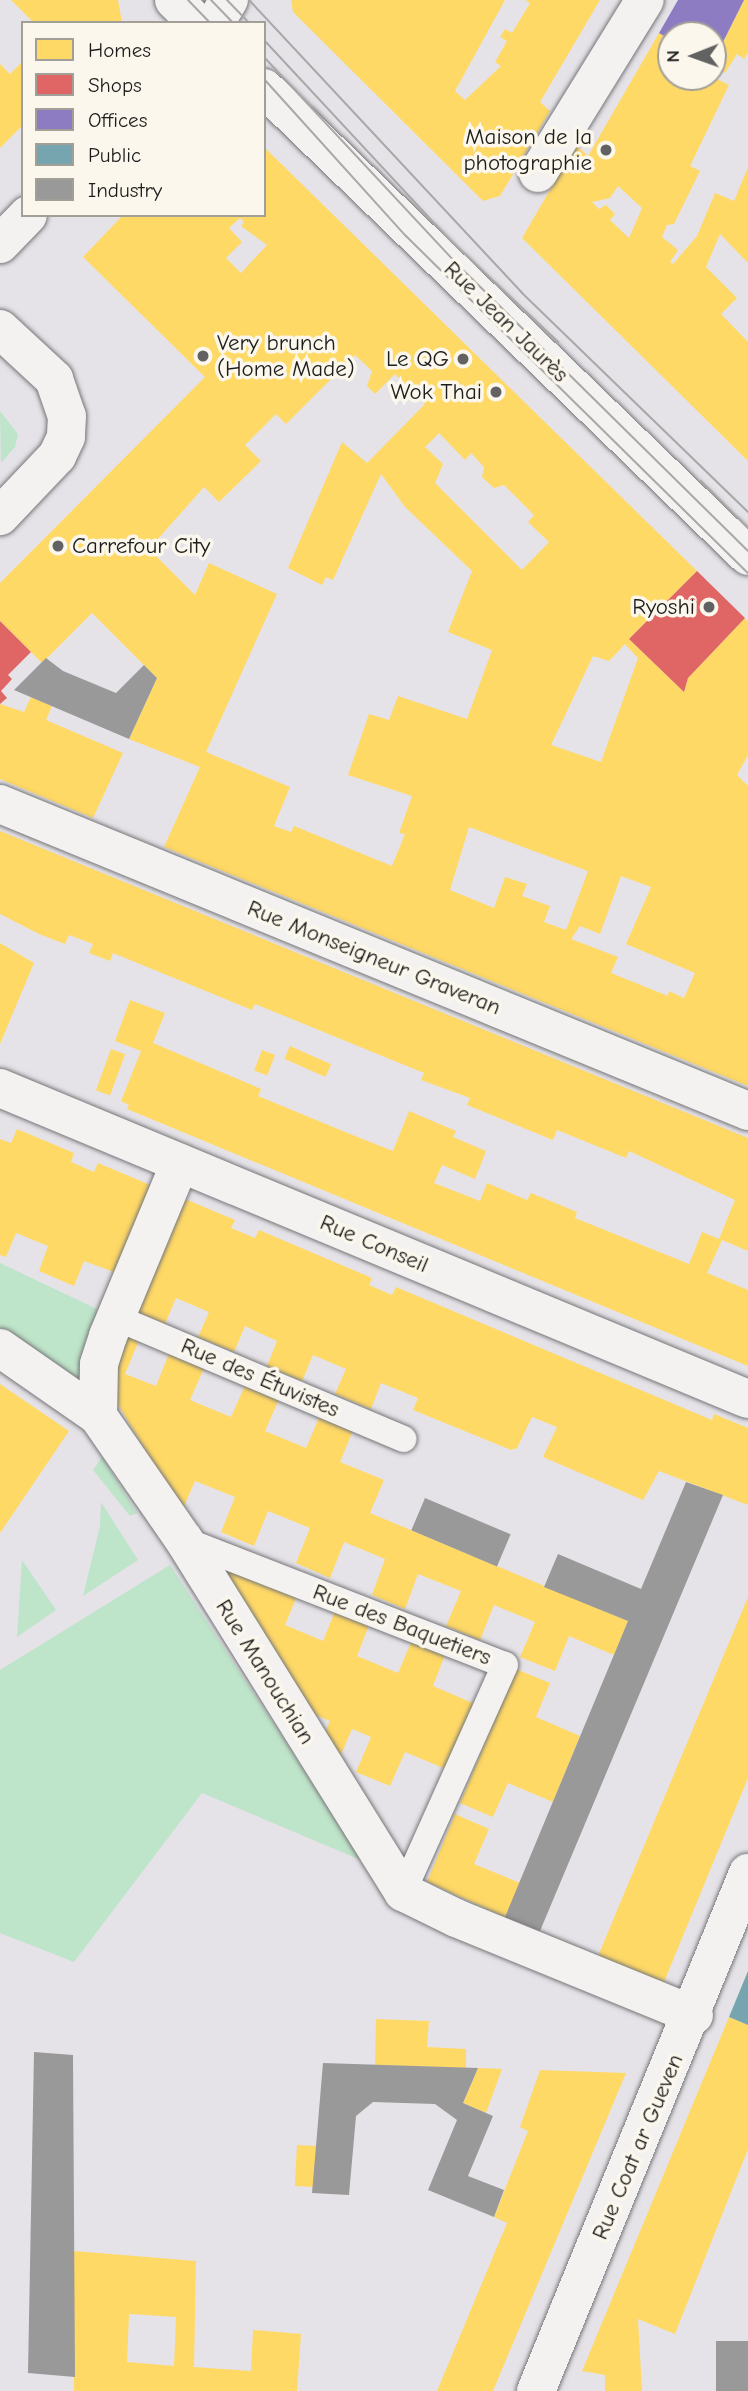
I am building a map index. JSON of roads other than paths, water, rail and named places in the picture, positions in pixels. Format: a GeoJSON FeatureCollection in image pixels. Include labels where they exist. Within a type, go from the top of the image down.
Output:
{"type":"FeatureCollection","features":[{"type":"Feature","properties":{"kind":"street"},"geometry":{"type":"LineString","coordinates":[[174,0],[195,21]]}},
{"type":"Feature","properties":{"kind":"street"},"geometry":{"type":"LineString","coordinates":[[216,21],[229,0]]}},
{"type":"Feature","properties":{"kind":"street"},"geometry":{"type":"LineString","coordinates":[[538,173],[645,0]]}},
{"type":"Feature","properties":{"kind":"street","name":"Rue Jean Jaurès"},"geometry":{"type":"LineString","coordinates":[[266,90],[748,556]]}},
{"type":"Feature","properties":{"kind":"street"},"geometry":{"type":"LineString","coordinates":[[0,244],[26,217]]}},
{"type":"Feature","properties":{"kind":"street"},"geometry":{"type":"LineString","coordinates":[[0,329],[54,379],[67,416],[65,437],[57,456],[0,516]]}},
{"type":"Feature","properties":{"kind":"street","name":"Rue Monseigneur Graveran"},"geometry":{"type":"LineString","coordinates":[[0,804],[748,1111]]}},
{"type":"Feature","properties":{"kind":"street","name":"Rue Conseil"},"geometry":{"type":"LineString","coordinates":[[0,1088],[748,1399]]}},
{"type":"Feature","properties":{"kind":"street"},"geometry":{"type":"LineString","coordinates":[[98,1416],[99,1364],[180,1163]]}},
{"type":"Feature","properties":{"kind":"street"},"geometry":{"type":"LineString","coordinates":[[0,1348],[98,1416]]}},
{"type":"Feature","properties":{"kind":"street","name":"Rue Manouchian"},"geometry":{"type":"LineString","coordinates":[[98,1416],[184,1540],[403,1892]]}},
{"type":"Feature","properties":{"kind":"street"},"geometry":{"type":"LineString","coordinates":[[403,1892],[456,1918],[694,2015]]}},
{"type":"Feature","properties":{"kind":"street","name":"Rue Coat ar Gueven"},"geometry":{"type":"LineString","coordinates":[[536,2391],[744,1893]]}},
{"type":"Feature","properties":{"kind":"lane","name":"Rue des Étuvistes"},"geometry":{"type":"LineString","coordinates":[[117,1318],[403,1438]]}},
{"type":"Feature","properties":{"kind":"lane","name":"Rue des Baquetiers"},"geometry":{"type":"LineString","coordinates":[[184,1540],[505,1665],[403,1892]]}},
{"type":"Feature","properties":{"kind":"tram line"},"geometry":{"type":"LineString","coordinates":[[188,0],[208,21]]}},
{"type":"Feature","properties":{"kind":"tram line"},"geometry":{"type":"LineString","coordinates":[[211,0],[231,21]]}},
{"type":"Feature","properties":{"kind":"tram line"},"geometry":{"type":"LineString","coordinates":[[227,0],[247,21]]}},
{"type":"Feature","properties":{"kind":"tram line"},"geometry":{"type":"LineString","coordinates":[[249,0],[522,293],[748,512]]}},
{"type":"Feature","properties":{"kind":"tram line"},"geometry":{"type":"LineString","coordinates":[[266,42],[452,242],[558,342]]}},
{"type":"Feature","properties":{"kind":"tram line"},"geometry":{"type":"LineString","coordinates":[[266,59],[453,260],[748,551]]}},
{"type":"Feature","properties":{"kind":"tram line"},"geometry":{"type":"LineString","coordinates":[[266,81],[406,236],[748,573]]}},
{"type":"Feature","properties":{"kind":"tram line"},"geometry":{"type":"LineString","coordinates":[[701,481],[748,528]]}},
{"type":"Feature","properties":{"kind":"place","name":"Maison de la photographie"},"geometry":{"type":"Point","coordinates":[606,150]}},
{"type":"Feature","properties":{"kind":"place","name":"Very brunch (Home Made)"},"geometry":{"type":"Point","coordinates":[203,356]}},
{"type":"Feature","properties":{"kind":"place","name":"Le QG"},"geometry":{"type":"Point","coordinates":[463,359]}},
{"type":"Feature","properties":{"kind":"place","name":"Wok Thai"},"geometry":{"type":"Point","coordinates":[496,392]}},
{"type":"Feature","properties":{"kind":"place","name":"Carrefour City"},"geometry":{"type":"Point","coordinates":[58,546]}},
{"type":"Feature","properties":{"kind":"place","name":"Ryoshi"},"geometry":{"type":"Point","coordinates":[709,607]}}]}
